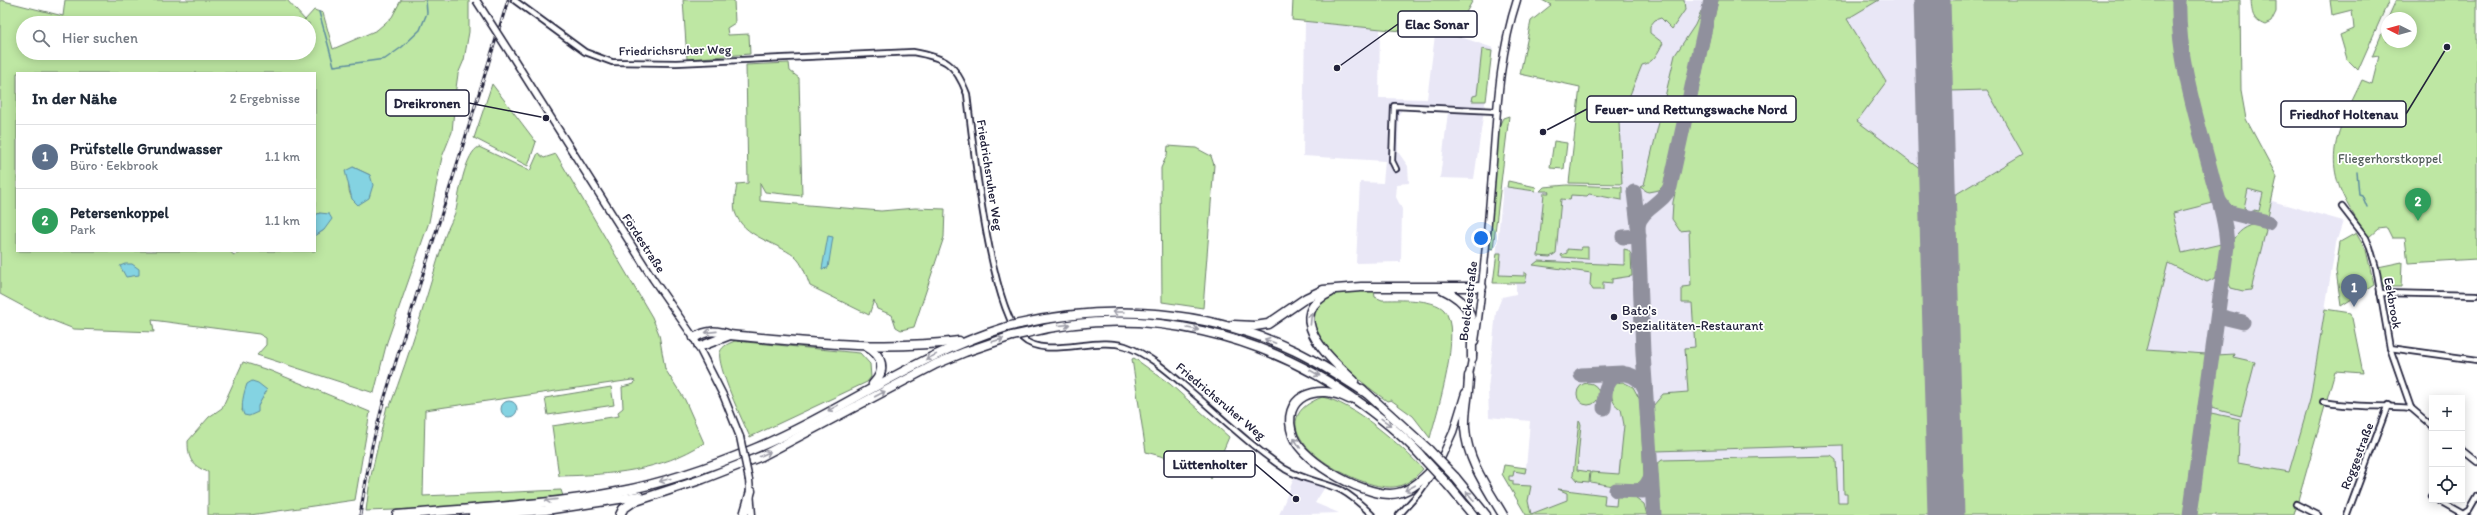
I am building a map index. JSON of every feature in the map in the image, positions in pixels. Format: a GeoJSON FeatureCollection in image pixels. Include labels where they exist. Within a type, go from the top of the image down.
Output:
{"type":"FeatureCollection","features":[{"type":"Feature","properties":{"kind":"highway"},"geometry":{"type":"LineString","coordinates":[[1221,325],[1255,326],[1268,324],[1312,295],[1323,290],[1341,288],[1482,287]]}},
{"type":"Feature","properties":{"kind":"highway"},"geometry":{"type":"LineString","coordinates":[[1341,288],[1323,296],[1315,305],[1310,320],[1311,332],[1326,354],[1366,393],[1429,450],[1455,477],[1486,515]]}},
{"type":"Feature","properties":{"kind":"highway"},"geometry":{"type":"LineString","coordinates":[[1441,288],[1460,298],[1469,310],[1472,358]]}},
{"type":"Feature","properties":{"kind":"highway"},"geometry":{"type":"LineString","coordinates":[[397,515],[590,496],[644,486],[702,469],[757,448],[868,388],[966,340],[1007,327],[1052,317],[1114,312],[1161,314],[1221,325],[1268,340],[1295,351],[1366,393]]}},
{"type":"Feature","properties":{"kind":"highway"},"geometry":{"type":"LineString","coordinates":[[620,515],[623,509],[633,502],[703,479],[780,448],[936,364],[965,352],[1012,336],[1057,326],[1114,321],[1151,323],[1204,330],[1266,349],[1290,359],[1327,380],[1392,426],[1449,486],[1473,515]]}},
{"type":"Feature","properties":{"kind":"highway"},"geometry":{"type":"LineString","coordinates":[[694,338],[710,331],[720,331],[730,335],[866,346],[911,346],[966,340]]}},
{"type":"Feature","properties":{"kind":"highway"},"geometry":{"type":"LineString","coordinates":[[699,347],[730,335]]}},
{"type":"Feature","properties":{"kind":"highway"},"geometry":{"type":"LineString","coordinates":[[866,346],[878,355],[882,367],[880,376],[868,388]]}},
{"type":"Feature","properties":{"kind":"highway"},"geometry":{"type":"LineString","coordinates":[[1469,376],[1469,396],[1466,418],[1468,444],[1472,457],[1503,515]]}},
{"type":"Feature","properties":{"kind":"highway"},"geometry":{"type":"LineString","coordinates":[[1362,404],[1333,392],[1320,390],[1308,393],[1298,402],[1292,415],[1292,431],[1296,442],[1307,454],[1326,469],[1355,485],[1375,493],[1390,494],[1406,490],[1418,483],[1439,463]]}},
{"type":"Feature","properties":{"kind":"highway"},"geometry":{"type":"LineString","coordinates":[[473,515],[512,513],[604,503],[644,495],[703,479]]}},
{"type":"Feature","properties":{"kind":"highway"},"geometry":{"type":"LineString","coordinates":[[744,515],[751,491]]}},
{"type":"Feature","properties":{"kind":"highway"},"geometry":{"type":"LineString","coordinates":[[512,513],[529,515]]}},
{"type":"Feature","properties":{"kind":"main road","name":"Fördestraße"},"geometry":{"type":"LineString","coordinates":[[476,0],[653,279],[699,347],[724,397],[740,437],[751,491],[752,515]]}},
{"type":"Feature","properties":{"kind":"main road","name":"Boelckestraße"},"geometry":{"type":"LineString","coordinates":[[1439,463],[1458,418],[1469,376],[1482,287],[1496,111],[1517,0]]}},
{"type":"Feature","properties":{"kind":"street","name":"Friedrichsruher Weg"},"geometry":{"type":"LineString","coordinates":[[514,0],[585,52],[612,62],[676,63],[913,52],[933,56],[946,61],[960,76],[967,94],[983,214],[996,271],[1008,317],[1023,339],[1039,346],[1056,349],[1097,342],[1115,344],[1126,347],[1149,358],[1286,469],[1341,491],[1372,515]]}},
{"type":"Feature","properties":{"kind":"street"},"geometry":{"type":"LineString","coordinates":[[1396,169],[1392,161],[1394,106],[1496,111]]}},
{"type":"Feature","properties":{"kind":"street","name":"Eekbrook"},"geometry":{"type":"LineString","coordinates":[[2342,207],[2366,238],[2375,264],[2390,348],[2411,408]]}},
{"type":"Feature","properties":{"kind":"street"},"geometry":{"type":"LineString","coordinates":[[2380,293],[2477,295]]}},
{"type":"Feature","properties":{"kind":"street"},"geometry":{"type":"LineString","coordinates":[[2390,348],[2477,360]]}},
{"type":"Feature","properties":{"kind":"street"},"geometry":{"type":"LineString","coordinates":[[2323,402],[2341,406],[2388,406],[2411,408],[2429,423]]}},
{"type":"Feature","properties":{"kind":"street","name":"Roggestraße"},"geometry":{"type":"LineString","coordinates":[[2347,515],[2388,406]]}},
{"type":"Feature","properties":{"kind":"street"},"geometry":{"type":"LineString","coordinates":[[2465,452],[2477,462]]}},
{"type":"Feature","properties":{"kind":"street","name":"Boelckestraße"},"geometry":{"type":"LineString","coordinates":[[1399,515],[1419,494],[1439,463]]}},
{"type":"Feature","properties":{"kind":"street"},"geometry":{"type":"LineString","coordinates":[[2443,503],[2463,514],[2469,510],[2477,496]]}},
{"type":"Feature","properties":{"kind":"street"},"geometry":{"type":"LineString","coordinates":[[2296,504],[2318,515]]}},
{"type":"Feature","properties":{"kind":"shaded area"},"geometry":{"type":"Polygon","coordinates":[[[1606,0],[2240,0],[2241,91],[2246,119],[2277,177],[2272,201],[2343,221],[2336,243],[2310,400],[2284,490],[2272,515],[1526,515],[1502,474],[1504,465],[1526,468],[1530,421],[1489,417],[1488,389],[1496,312],[1502,297],[1516,294],[1516,277],[1499,275],[1495,267],[1503,187],[1537,191],[1569,191],[1622,200],[1618,90],[1606,0]]]}},
{"type":"Feature","properties":{"kind":"shaded area"},"geometry":{"type":"Polygon","coordinates":[[[1305,21],[1380,29],[1379,98],[1427,99],[1435,35],[1461,37],[1493,48],[1474,179],[1440,178],[1448,112],[1402,110],[1399,114],[1398,152],[1408,166],[1409,183],[1397,184],[1396,197],[1402,209],[1401,262],[1356,263],[1360,182],[1383,183],[1385,161],[1303,156],[1305,21]]]}},
{"type":"Feature","properties":{"kind":"shaded area"},"geometry":{"type":"Polygon","coordinates":[[[1294,478],[1325,487],[1315,503],[1339,513],[1279,515],[1294,478]]]}},
{"type":"Feature","properties":{"kind":"green space"},"geometry":{"type":"Polygon","coordinates":[[[0,0],[63,16],[16,16],[16,60],[316,60],[316,16],[309,16],[314,10],[323,13],[333,49],[377,30],[392,17],[401,0],[469,0],[469,32],[464,60],[458,74],[452,132],[442,157],[429,222],[387,342],[374,393],[257,355],[266,345],[266,338],[259,334],[152,320],[154,332],[74,329],[41,316],[0,294],[0,0]],[[353,167],[349,182],[349,192],[358,205],[370,175],[353,167]]]}},
{"type":"Feature","properties":{"kind":"green space"},"geometry":{"type":"Polygon","coordinates":[[[65,0],[287,0],[301,16],[63,16],[65,0]]]}},
{"type":"Feature","properties":{"kind":"green space"},"geometry":{"type":"Polygon","coordinates":[[[683,0],[734,0],[735,23],[727,28],[728,35],[749,34],[750,54],[687,59],[683,0]]]}},
{"type":"Feature","properties":{"kind":"green space"},"geometry":{"type":"Polygon","coordinates":[[[1293,0],[1473,0],[1464,16],[1461,37],[1292,20],[1293,0]]]}},
{"type":"Feature","properties":{"kind":"green space"},"geometry":{"type":"Polygon","coordinates":[[[1542,0],[1684,0],[1685,10],[1672,29],[1661,18],[1655,20],[1650,26],[1650,33],[1663,43],[1653,60],[1642,65],[1619,122],[1622,184],[1569,183],[1580,87],[1520,74],[1531,21],[1551,5],[1542,0]]]}},
{"type":"Feature","properties":{"kind":"green space"},"geometry":{"type":"Polygon","coordinates":[[[1718,0],[1879,0],[1847,19],[1886,82],[1857,121],[1922,170],[1932,515],[1660,515],[1657,464],[1662,460],[1831,456],[1836,460],[1838,502],[1847,502],[1847,494],[1844,494],[1843,445],[1656,451],[1653,406],[1663,394],[1688,392],[1685,348],[1695,347],[1692,303],[1682,303],[1682,287],[1691,286],[1689,230],[1680,231],[1672,219],[1673,202],[1718,0]]]}},
{"type":"Feature","properties":{"kind":"green space"},"geometry":{"type":"Polygon","coordinates":[[[1947,0],[2174,0],[2176,51],[2180,77],[2213,203],[2173,213],[2182,253],[2221,244],[2217,277],[2207,282],[2168,263],[2146,350],[2206,354],[2184,515],[1961,515],[1953,196],[2023,154],[1987,90],[1950,91],[1947,0]]]}},
{"type":"Feature","properties":{"kind":"green space"},"geometry":{"type":"Polygon","coordinates":[[[2184,0],[2240,0],[2241,91],[2246,119],[2277,177],[2268,216],[2253,213],[2254,210],[2259,211],[2263,193],[2248,189],[2244,208],[2246,209],[2245,211],[2234,208],[2223,197],[2191,75],[2184,25],[2184,0]]]}},
{"type":"Feature","properties":{"kind":"green space"},"geometry":{"type":"Polygon","coordinates":[[[2251,0],[2276,0],[2276,12],[2271,22],[2265,25],[2257,21],[2252,12],[2251,0]]]}},
{"type":"Feature","properties":{"kind":"green space"},"geometry":{"type":"Polygon","coordinates":[[[2330,0],[2389,0],[2384,12],[2381,12],[2381,18],[2358,70],[2347,59],[2340,35],[2354,29],[2352,10],[2332,15],[2330,0]]]}},
{"type":"Feature","properties":{"kind":"green space","name":"Fliegerhorstkoppel"},"geometry":{"type":"Polygon","coordinates":[[[2396,0],[2477,0],[2477,259],[2408,263],[2405,238],[2392,238],[2387,228],[2378,229],[2369,237],[2364,232],[2342,193],[2336,176],[2334,160],[2340,130],[2362,80],[2372,84],[2379,56],[2372,57],[2381,35],[2381,48],[2417,48],[2417,12],[2391,12],[2396,0]]]}},
{"type":"Feature","properties":{"kind":"green space"},"geometry":{"type":"Polygon","coordinates":[[[1701,11],[1703,12],[1664,185],[1659,190],[1648,192],[1640,187],[1644,185],[1675,55],[1695,25],[1701,11]]]}},
{"type":"Feature","properties":{"kind":"green space"},"geometry":{"type":"Polygon","coordinates":[[[1482,49],[1492,51],[1486,101],[1472,101],[1473,96],[1477,95],[1482,49]]]}},
{"type":"Feature","properties":{"kind":"green space"},"geometry":{"type":"Polygon","coordinates":[[[789,63],[790,71],[799,78],[802,196],[765,192],[760,183],[760,201],[881,211],[915,208],[945,209],[944,237],[914,327],[901,330],[896,327],[892,315],[877,309],[874,300],[869,315],[810,286],[800,262],[794,256],[752,233],[739,220],[735,212],[734,202],[737,184],[748,183],[746,65],[789,63]]]}},
{"type":"Feature","properties":{"kind":"green space"},"geometry":{"type":"Polygon","coordinates":[[[492,84],[536,142],[528,166],[474,138],[492,84]]]}},
{"type":"Feature","properties":{"kind":"green space"},"geometry":{"type":"Polygon","coordinates":[[[1509,116],[1493,249],[1489,248],[1499,126],[1503,118],[1509,116]]]}},
{"type":"Feature","properties":{"kind":"green space"},"geometry":{"type":"Polygon","coordinates":[[[1554,141],[1567,143],[1564,169],[1550,168],[1554,141]]]}},
{"type":"Feature","properties":{"kind":"green space"},"geometry":{"type":"Polygon","coordinates":[[[1168,146],[1196,148],[1211,156],[1214,165],[1203,308],[1162,302],[1161,168],[1167,155],[1168,146]]]}},
{"type":"Feature","properties":{"kind":"green space"},"geometry":{"type":"Polygon","coordinates":[[[479,147],[530,171],[538,153],[544,158],[556,154],[652,317],[659,334],[665,369],[685,400],[704,443],[670,460],[634,470],[616,473],[559,476],[552,426],[619,416],[618,412],[623,408],[622,387],[634,384],[635,381],[632,380],[425,410],[423,496],[561,490],[563,496],[423,509],[366,511],[370,480],[387,406],[390,406],[412,344],[445,235],[456,209],[461,182],[467,164],[474,150],[479,147]]]}},
{"type":"Feature","properties":{"kind":"green space"},"geometry":{"type":"Polygon","coordinates":[[[1508,181],[1536,187],[1535,191],[1507,187],[1508,181]]]}},
{"type":"Feature","properties":{"kind":"green space"},"geometry":{"type":"Polygon","coordinates":[[[1567,185],[1622,187],[1622,200],[1589,194],[1587,196],[1571,195],[1570,200],[1561,199],[1556,253],[1550,257],[1538,256],[1544,193],[1549,193],[1548,191],[1540,191],[1544,187],[1567,185]]]}},
{"type":"Feature","properties":{"kind":"green space"},"geometry":{"type":"Polygon","coordinates":[[[2256,224],[2263,226],[2266,230],[2251,290],[2243,291],[2231,288],[2228,282],[2232,246],[2239,232],[2246,227],[2256,224]]]}},
{"type":"Feature","properties":{"kind":"green space"},"geometry":{"type":"Polygon","coordinates":[[[2356,233],[2366,250],[2374,285],[2341,306],[2336,271],[2340,242],[2356,233]]]}},
{"type":"Feature","properties":{"kind":"green space"},"geometry":{"type":"Polygon","coordinates":[[[1582,247],[1588,247],[1588,259],[1562,257],[1561,255],[1567,253],[1567,249],[1580,250],[1582,247]]]}},
{"type":"Feature","properties":{"kind":"green space"},"geometry":{"type":"Polygon","coordinates":[[[1624,249],[1628,250],[1631,254],[1632,276],[1612,279],[1612,283],[1603,282],[1603,290],[1593,290],[1590,285],[1591,273],[1533,265],[1538,261],[1624,265],[1624,249]]]}},
{"type":"Feature","properties":{"kind":"green space"},"geometry":{"type":"Polygon","coordinates":[[[1497,253],[1501,253],[1499,275],[1524,276],[1524,272],[1527,274],[1525,283],[1493,283],[1497,253]]]}},
{"type":"Feature","properties":{"kind":"green space"},"geometry":{"type":"Polygon","coordinates":[[[2402,262],[2401,287],[2382,287],[2378,267],[2402,262]]]}},
{"type":"Feature","properties":{"kind":"green space"},"geometry":{"type":"Polygon","coordinates":[[[1343,291],[1374,291],[1375,297],[1382,300],[1406,300],[1432,303],[1444,310],[1449,320],[1451,335],[1450,352],[1443,391],[1430,438],[1413,416],[1391,400],[1387,401],[1358,378],[1326,347],[1316,330],[1313,315],[1321,301],[1343,291]]]}},
{"type":"Feature","properties":{"kind":"green space"},"geometry":{"type":"Polygon","coordinates":[[[2325,309],[2351,313],[2363,373],[2335,371],[2294,515],[2196,515],[2211,413],[2240,419],[2238,463],[2289,472],[2310,400],[2325,309]]]}},
{"type":"Feature","properties":{"kind":"green space"},"geometry":{"type":"Polygon","coordinates":[[[735,341],[860,353],[870,364],[871,377],[867,382],[750,437],[726,381],[720,359],[720,352],[723,348],[735,341]]]}},
{"type":"Feature","properties":{"kind":"green space"},"geometry":{"type":"Polygon","coordinates":[[[2234,354],[2233,357],[2255,362],[2241,416],[2211,408],[2217,355],[2234,354]]]}},
{"type":"Feature","properties":{"kind":"green space"},"geometry":{"type":"Polygon","coordinates":[[[1134,358],[1170,384],[1229,437],[1211,479],[1208,472],[1198,468],[1185,456],[1171,459],[1146,452],[1132,359],[1134,358]]]}},
{"type":"Feature","properties":{"kind":"green space"},"geometry":{"type":"Polygon","coordinates":[[[243,362],[271,371],[370,412],[355,500],[250,515],[208,515],[208,472],[198,467],[192,461],[188,441],[209,417],[222,408],[243,362]],[[266,390],[243,404],[242,411],[258,406],[266,390]]]}},
{"type":"Feature","properties":{"kind":"green space"},"geometry":{"type":"Polygon","coordinates":[[[1623,382],[1633,387],[1640,400],[1644,476],[1640,482],[1635,485],[1628,486],[1612,486],[1590,482],[1591,472],[1619,474],[1624,425],[1621,409],[1614,403],[1612,398],[1612,389],[1618,383],[1623,382]]]}},
{"type":"Feature","properties":{"kind":"green space"},"geometry":{"type":"Polygon","coordinates":[[[1588,383],[1596,386],[1599,394],[1596,402],[1588,405],[1580,402],[1577,394],[1580,386],[1588,383]]]}},
{"type":"Feature","properties":{"kind":"green space"},"geometry":{"type":"Polygon","coordinates":[[[611,387],[614,405],[548,415],[545,398],[611,387]]]}},
{"type":"Feature","properties":{"kind":"green space"},"geometry":{"type":"Polygon","coordinates":[[[1322,397],[1347,407],[1362,416],[1390,437],[1423,469],[1406,483],[1399,486],[1386,487],[1350,476],[1331,466],[1315,454],[1303,441],[1296,428],[1298,415],[1302,409],[1322,397]]]}},
{"type":"Feature","properties":{"kind":"green space"},"geometry":{"type":"Polygon","coordinates":[[[1579,421],[1581,424],[1577,470],[1590,472],[1589,482],[1578,481],[1573,475],[1579,421]]]}},
{"type":"Feature","properties":{"kind":"green space"},"geometry":{"type":"Polygon","coordinates":[[[1504,465],[1526,468],[1525,473],[1514,471],[1513,476],[1509,476],[1509,480],[1513,481],[1513,485],[1531,486],[1528,501],[1531,514],[1567,500],[1567,493],[1558,489],[1605,495],[1604,505],[1616,506],[1617,496],[1635,497],[1644,504],[1647,515],[1526,515],[1502,474],[1504,465]]]}},
{"type":"Feature","properties":{"kind":"water"},"geometry":{"type":"Polygon","coordinates":[[[353,167],[370,175],[373,185],[369,198],[358,205],[352,199],[345,171],[353,167]]]}},
{"type":"Feature","properties":{"kind":"water"},"geometry":{"type":"Polygon","coordinates":[[[320,213],[329,214],[332,219],[324,230],[316,235],[316,215],[320,213]]]}},
{"type":"Feature","properties":{"kind":"water"},"geometry":{"type":"Polygon","coordinates":[[[828,236],[833,237],[828,268],[822,269],[828,236]]]}},
{"type":"Feature","properties":{"kind":"water"},"geometry":{"type":"Polygon","coordinates":[[[132,264],[139,269],[139,275],[126,277],[120,266],[132,264]]]}},
{"type":"Feature","properties":{"kind":"water"},"geometry":{"type":"Polygon","coordinates":[[[252,381],[258,383],[267,390],[258,406],[258,412],[249,416],[244,415],[242,404],[247,384],[252,381]]]}},
{"type":"Feature","properties":{"kind":"water"},"geometry":{"type":"Polygon","coordinates":[[[509,401],[516,406],[517,409],[512,416],[509,417],[502,412],[501,409],[506,402],[509,401]]]}},
{"type":"Feature","properties":{"kind":"waterway"},"geometry":{"type":"LineString","coordinates":[[319,12],[334,66],[385,59],[402,47],[420,30],[427,13],[426,0]]}},
{"type":"Feature","properties":{"kind":"waterway"},"geometry":{"type":"LineString","coordinates":[[2357,172],[2359,194],[2362,195],[2367,207]]}},
{"type":"Feature","properties":{"kind":"taxiway"},"geometry":{"type":"LineString","coordinates":[[1638,225],[1644,214],[1667,193],[1670,187],[1711,0]]}},
{"type":"Feature","properties":{"kind":"taxiway"},"geometry":{"type":"LineString","coordinates":[[2179,0],[2181,46],[2185,68],[2195,113],[2222,212],[2227,246],[2190,515]]}},
{"type":"Feature","properties":{"kind":"taxiway"},"geometry":{"type":"LineString","coordinates":[[1634,192],[1638,225],[1643,353],[1654,515]]}},
{"type":"Feature","properties":{"kind":"taxiway"},"geometry":{"type":"LineString","coordinates":[[2219,201],[2227,212],[2268,222]]}},
{"type":"Feature","properties":{"kind":"taxiway"},"geometry":{"type":"LineString","coordinates":[[1623,237],[1639,236]]}},
{"type":"Feature","properties":{"kind":"taxiway"},"geometry":{"type":"LineString","coordinates":[[2218,316],[2243,322]]}},
{"type":"Feature","properties":{"kind":"taxiway"},"geometry":{"type":"LineString","coordinates":[[1581,375],[1622,373]]}},
{"type":"Feature","properties":{"kind":"taxiway"},"geometry":{"type":"LineString","coordinates":[[1604,408],[1606,388],[1615,376],[1621,374],[1632,376],[1638,379],[1645,390]]}},
{"type":"Feature","properties":{"kind":"taxiway"},"geometry":{"type":"LineString","coordinates":[[1616,490],[1643,491],[1651,477]]}},
{"type":"Feature","properties":{"kind":"runway"},"geometry":{"type":"LineString","coordinates":[[1932,0],[1946,515]]}},
{"type":"Feature","properties":{"kind":"railway"},"geometry":{"type":"LineString","coordinates":[[360,515],[372,446],[383,403],[508,0]]}},
{"type":"Feature","properties":{"kind":"place","name":"Friedhof Holtenau"},"geometry":{"type":"Point","coordinates":[2447,47]}},
{"type":"Feature","properties":{"kind":"place","name":"Elac Sonar"},"geometry":{"type":"Point","coordinates":[1337,68]}},
{"type":"Feature","properties":{"kind":"place","name":"Dreikronen"},"geometry":{"type":"Point","coordinates":[546,118]}},
{"type":"Feature","properties":{"kind":"place","name":"Feuer- und Rettungswache Nord"},"geometry":{"type":"Point","coordinates":[1543,132]}},
{"type":"Feature","properties":{"kind":"place","name":"Petersenkoppel"},"geometry":{"type":"Point","coordinates":[2418,221]}},
{"type":"Feature","properties":{"kind":"place","name":"Prüfstelle Grundwasser"},"geometry":{"type":"Point","coordinates":[2354,307]}},
{"type":"Feature","properties":{"kind":"place","name":"Bato's Spezialitäten-Restaurant"},"geometry":{"type":"Point","coordinates":[1614,317]}},
{"type":"Feature","properties":{"kind":"place","name":"Lüttenholter"},"geometry":{"type":"Point","coordinates":[1296,499]}}]}
